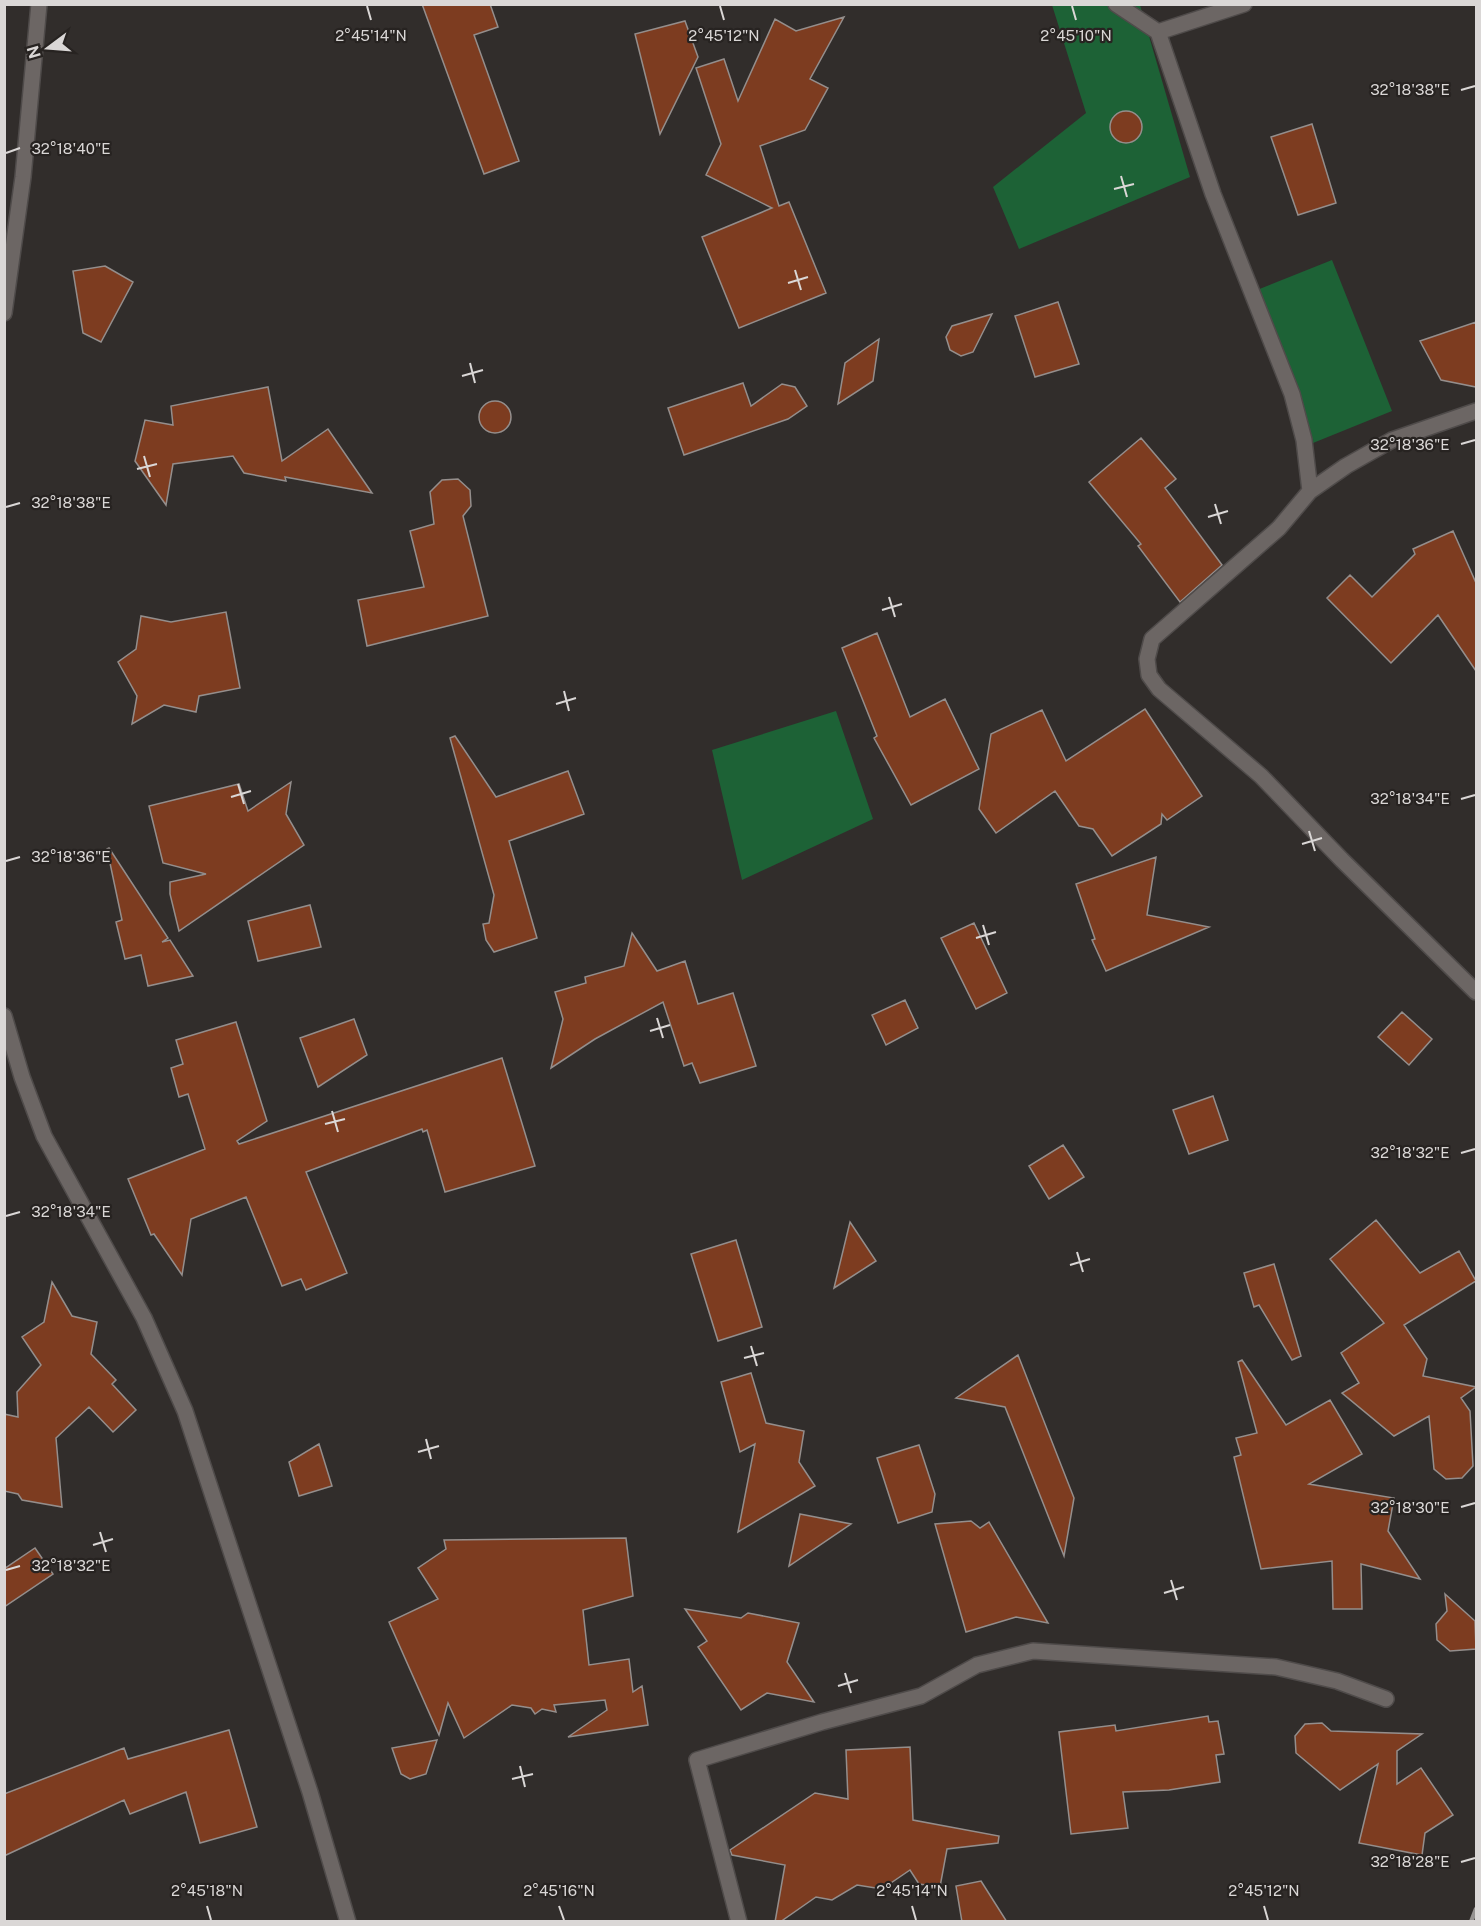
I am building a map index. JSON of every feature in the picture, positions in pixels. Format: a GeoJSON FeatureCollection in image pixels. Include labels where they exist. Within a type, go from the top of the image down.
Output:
{"type":"FeatureCollection","features":[{"type":"Feature","properties":{"kind":"street"},"geometry":{"type":"LineString","coordinates":[[4,313],[23,177],[39,4]]}},
{"type":"Feature","properties":{"kind":"street"},"geometry":{"type":"LineString","coordinates":[[1116,4],[1158,32],[1214,194],[1292,394],[1304,440],[1310,491]]}},
{"type":"Feature","properties":{"kind":"street"},"geometry":{"type":"LineString","coordinates":[[1158,32],[1244,4]]}},
{"type":"Feature","properties":{"kind":"street"},"geometry":{"type":"LineString","coordinates":[[1476,411],[1392,440],[1346,466],[1310,491],[1279,528],[1152,639],[1147,659],[1149,675],[1173,703],[1261,776],[1318,836],[1476,992]]}},
{"type":"Feature","properties":{"kind":"street"},"geometry":{"type":"LineString","coordinates":[[4,1016],[22,1077],[44,1136],[144,1318],[185,1411],[309,1792],[348,1922]]}},
{"type":"Feature","properties":{"kind":"street"},"geometry":{"type":"LineString","coordinates":[[739,1922],[697,1760],[822,1722],[921,1696],[977,1665],[1034,1651],[1275,1667],[1337,1681],[1386,1699]]}},
{"type":"Feature","properties":{"kind":"green space"},"geometry":{"type":"Polygon","coordinates":[[[1052,5],[1140,5],[1190,177],[1019,249],[993,187],[1086,113],[1052,5]]]}},
{"type":"Feature","properties":{"kind":"green space"},"geometry":{"type":"Polygon","coordinates":[[[1332,260],[1392,411],[1313,443],[1252,292],[1332,260]]]}},
{"type":"Feature","properties":{"kind":"green space"},"geometry":{"type":"Polygon","coordinates":[[[836,711],[873,819],[742,880],[712,750],[836,711]]]}},
{"type":"Feature","properties":{"kind":"building"},"geometry":{"type":"Polygon","coordinates":[[[422,4],[490,4],[498,27],[474,35],[519,161],[484,174],[422,4]]]}},
{"type":"Feature","properties":{"kind":"building"},"geometry":{"type":"Polygon","coordinates":[[[844,17],[810,79],[828,88],[805,130],[760,146],[779,206],[789,202],[826,293],[739,328],[702,237],[772,208],[706,175],[721,144],[696,68],[724,59],[738,101],[775,19],[796,31],[844,17]]]}},
{"type":"Feature","properties":{"kind":"building"},"geometry":{"type":"Polygon","coordinates":[[[685,21],[698,57],[660,134],[635,34],[685,21]]]}},
{"type":"Feature","properties":{"kind":"building"},"geometry":{"type":"Polygon","coordinates":[[[1126,111],[1137,116],[1142,127],[1137,138],[1126,143],[1115,138],[1110,127],[1115,116],[1126,111]]]}},
{"type":"Feature","properties":{"kind":"building"},"geometry":{"type":"Polygon","coordinates":[[[1312,124],[1336,203],[1298,215],[1271,137],[1312,124]]]}},
{"type":"Feature","properties":{"kind":"building"},"geometry":{"type":"Polygon","coordinates":[[[105,266],[133,282],[101,342],[83,333],[73,271],[105,266]]]}},
{"type":"Feature","properties":{"kind":"building"},"geometry":{"type":"Polygon","coordinates":[[[1058,302],[1079,364],[1035,377],[1015,316],[1058,302]]]}},
{"type":"Feature","properties":{"kind":"building"},"geometry":{"type":"Polygon","coordinates":[[[992,314],[973,352],[961,356],[950,350],[946,337],[952,326],[992,314]]]}},
{"type":"Feature","properties":{"kind":"building"},"geometry":{"type":"Polygon","coordinates":[[[1476,322],[1476,387],[1441,380],[1420,341],[1476,322]]]}},
{"type":"Feature","properties":{"kind":"building"},"geometry":{"type":"Polygon","coordinates":[[[879,339],[873,381],[838,404],[845,363],[879,339]]]}},
{"type":"Feature","properties":{"kind":"building"},"geometry":{"type":"Polygon","coordinates":[[[743,383],[751,406],[782,384],[795,387],[807,406],[788,419],[684,455],[668,408],[743,383]]]}},
{"type":"Feature","properties":{"kind":"building"},"geometry":{"type":"Polygon","coordinates":[[[268,387],[282,461],[328,429],[372,493],[285,477],[286,481],[244,473],[233,456],[173,464],[166,505],[135,461],[145,420],[173,425],[171,406],[268,387]]]}},
{"type":"Feature","properties":{"kind":"building"},"geometry":{"type":"Polygon","coordinates":[[[495,401],[506,406],[511,417],[506,428],[495,433],[484,428],[479,417],[484,406],[495,401]]]}},
{"type":"Feature","properties":{"kind":"building"},"geometry":{"type":"Polygon","coordinates":[[[1141,438],[1176,479],[1165,488],[1222,565],[1180,602],[1138,546],[1141,544],[1089,482],[1141,438]]]}},
{"type":"Feature","properties":{"kind":"building"},"geometry":{"type":"Polygon","coordinates":[[[458,479],[470,490],[471,506],[463,516],[488,616],[367,646],[358,600],[424,587],[410,531],[434,524],[430,492],[442,480],[458,479]]]}},
{"type":"Feature","properties":{"kind":"building"},"geometry":{"type":"Polygon","coordinates":[[[1453,531],[1476,583],[1476,671],[1438,615],[1391,663],[1327,598],[1350,575],[1372,597],[1415,554],[1413,549],[1453,531]]]}},
{"type":"Feature","properties":{"kind":"building"},"geometry":{"type":"Polygon","coordinates":[[[226,612],[240,688],[199,696],[196,712],[164,705],[132,724],[137,696],[118,662],[136,649],[141,616],[171,622],[226,612]]]}},
{"type":"Feature","properties":{"kind":"building"},"geometry":{"type":"Polygon","coordinates":[[[877,633],[910,717],[945,699],[979,769],[911,805],[874,738],[877,736],[842,648],[877,633]]]}},
{"type":"Feature","properties":{"kind":"building"},"geometry":{"type":"Polygon","coordinates":[[[1145,709],[1202,796],[1167,820],[1162,814],[1161,824],[1112,856],[1093,829],[1079,826],[1055,791],[996,833],[979,809],[991,734],[1042,710],[1066,761],[1145,709]]]}},
{"type":"Feature","properties":{"kind":"building"},"geometry":{"type":"Polygon","coordinates":[[[455,736],[496,797],[568,771],[584,814],[509,841],[537,938],[494,952],[486,940],[483,924],[489,923],[494,895],[450,738],[455,736]]]}},
{"type":"Feature","properties":{"kind":"building"},"geometry":{"type":"Polygon","coordinates":[[[291,782],[286,814],[304,845],[179,931],[170,894],[170,882],[206,874],[163,863],[149,806],[239,784],[248,811],[291,782]]]}},
{"type":"Feature","properties":{"kind":"building"},"geometry":{"type":"Polygon","coordinates":[[[109,848],[168,938],[162,942],[170,940],[193,976],[148,986],[141,955],[125,959],[116,922],[122,920],[107,849],[109,848]]]}},
{"type":"Feature","properties":{"kind":"building"},"geometry":{"type":"Polygon","coordinates":[[[1156,857],[1147,915],[1209,927],[1106,971],[1092,940],[1095,939],[1076,884],[1156,857]]]}},
{"type":"Feature","properties":{"kind":"building"},"geometry":{"type":"Polygon","coordinates":[[[310,905],[321,947],[258,961],[248,921],[310,905]]]}},
{"type":"Feature","properties":{"kind":"building"},"geometry":{"type":"Polygon","coordinates":[[[974,923],[1007,993],[976,1009],[941,938],[974,923]]]}},
{"type":"Feature","properties":{"kind":"building"},"geometry":{"type":"Polygon","coordinates":[[[632,933],[657,971],[685,961],[698,1004],[733,993],[756,1066],[700,1083],[692,1063],[684,1066],[663,1002],[595,1039],[551,1068],[563,1019],[555,992],[586,983],[585,977],[624,966],[632,933]]]}},
{"type":"Feature","properties":{"kind":"building"},"geometry":{"type":"Polygon","coordinates":[[[905,1000],[918,1028],[886,1045],[872,1015],[905,1000]]]}},
{"type":"Feature","properties":{"kind":"building"},"geometry":{"type":"Polygon","coordinates":[[[1402,1012],[1432,1039],[1409,1065],[1378,1037],[1402,1012]]]}},
{"type":"Feature","properties":{"kind":"building"},"geometry":{"type":"Polygon","coordinates":[[[354,1019],[367,1055],[318,1087],[300,1038],[354,1019]]]}},
{"type":"Feature","properties":{"kind":"building"},"geometry":{"type":"Polygon","coordinates":[[[236,1022],[267,1121],[237,1141],[239,1144],[502,1058],[535,1166],[445,1192],[427,1130],[423,1132],[422,1129],[306,1172],[347,1273],[306,1290],[301,1279],[282,1286],[246,1197],[191,1219],[182,1275],[154,1234],[151,1235],[128,1179],[205,1149],[188,1094],[179,1097],[171,1068],[183,1064],[176,1040],[236,1022]]]}},
{"type":"Feature","properties":{"kind":"building"},"geometry":{"type":"Polygon","coordinates":[[[1213,1096],[1228,1140],[1189,1154],[1173,1110],[1213,1096]]]}},
{"type":"Feature","properties":{"kind":"building"},"geometry":{"type":"Polygon","coordinates":[[[1063,1145],[1084,1177],[1049,1199],[1029,1166],[1063,1145]]]}},
{"type":"Feature","properties":{"kind":"building"},"geometry":{"type":"Polygon","coordinates":[[[1376,1220],[1420,1273],[1459,1251],[1476,1281],[1404,1325],[1427,1359],[1423,1376],[1476,1387],[1461,1398],[1470,1411],[1473,1466],[1462,1478],[1446,1479],[1434,1469],[1429,1416],[1394,1436],[1342,1393],[1359,1383],[1341,1353],[1384,1323],[1330,1259],[1376,1220]]]}},
{"type":"Feature","properties":{"kind":"building"},"geometry":{"type":"Polygon","coordinates":[[[850,1222],[876,1261],[834,1288],[850,1222]]]}},
{"type":"Feature","properties":{"kind":"building"},"geometry":{"type":"Polygon","coordinates":[[[736,1240],[762,1327],[718,1341],[691,1254],[736,1240]]]}},
{"type":"Feature","properties":{"kind":"building"},"geometry":{"type":"Polygon","coordinates":[[[1274,1264],[1301,1356],[1292,1360],[1259,1305],[1254,1307],[1244,1273],[1274,1264]]]}},
{"type":"Feature","properties":{"kind":"building"},"geometry":{"type":"Polygon","coordinates":[[[52,1282],[72,1316],[97,1322],[91,1354],[116,1380],[112,1384],[136,1410],[113,1432],[89,1407],[56,1438],[62,1507],[22,1500],[18,1494],[4,1491],[4,1414],[18,1417],[17,1392],[41,1365],[22,1337],[44,1322],[52,1282]]]}},
{"type":"Feature","properties":{"kind":"building"},"geometry":{"type":"Polygon","coordinates":[[[1018,1355],[1074,1498],[1064,1556],[1005,1407],[956,1398],[1018,1355]]]}},
{"type":"Feature","properties":{"kind":"building"},"geometry":{"type":"Polygon","coordinates":[[[1242,1360],[1286,1425],[1330,1400],[1362,1454],[1309,1484],[1394,1498],[1388,1531],[1420,1579],[1361,1564],[1362,1609],[1333,1609],[1332,1561],[1261,1569],[1234,1457],[1241,1455],[1236,1438],[1257,1433],[1238,1362],[1242,1360]]]}},
{"type":"Feature","properties":{"kind":"building"},"geometry":{"type":"Polygon","coordinates":[[[751,1373],[766,1423],[804,1431],[799,1462],[815,1486],[738,1532],[755,1444],[740,1452],[721,1382],[751,1373]]]}},
{"type":"Feature","properties":{"kind":"building"},"geometry":{"type":"Polygon","coordinates":[[[319,1444],[332,1486],[299,1496],[289,1462],[319,1444]]]}},
{"type":"Feature","properties":{"kind":"building"},"geometry":{"type":"Polygon","coordinates":[[[919,1445],[935,1494],[932,1512],[898,1523],[877,1458],[919,1445]]]}},
{"type":"Feature","properties":{"kind":"building"},"geometry":{"type":"Polygon","coordinates":[[[800,1514],[851,1524],[789,1566],[800,1514]]]}},
{"type":"Feature","properties":{"kind":"building"},"geometry":{"type":"Polygon","coordinates":[[[971,1521],[980,1528],[989,1522],[1048,1623],[1016,1617],[966,1632],[935,1524],[971,1521]]]}},
{"type":"Feature","properties":{"kind":"building"},"geometry":{"type":"Polygon","coordinates":[[[626,1538],[633,1596],[583,1610],[589,1665],[629,1659],[633,1692],[642,1686],[648,1725],[568,1737],[607,1710],[605,1700],[554,1705],[556,1712],[542,1709],[535,1714],[531,1708],[512,1705],[464,1738],[448,1703],[439,1735],[389,1622],[438,1599],[418,1568],[446,1549],[444,1540],[626,1538]]]}},
{"type":"Feature","properties":{"kind":"building"},"geometry":{"type":"Polygon","coordinates":[[[35,1548],[53,1574],[4,1607],[4,1569],[35,1548]]]}},
{"type":"Feature","properties":{"kind":"building"},"geometry":{"type":"Polygon","coordinates":[[[1445,1594],[1475,1621],[1476,1649],[1450,1651],[1437,1640],[1436,1624],[1447,1611],[1445,1594]]]}},
{"type":"Feature","properties":{"kind":"building"},"geometry":{"type":"Polygon","coordinates":[[[685,1609],[741,1618],[748,1613],[799,1623],[787,1662],[814,1702],[767,1693],[741,1710],[698,1647],[707,1641],[685,1609]]]}},
{"type":"Feature","properties":{"kind":"building"},"geometry":{"type":"Polygon","coordinates":[[[1208,1716],[1209,1722],[1218,1721],[1224,1754],[1216,1755],[1220,1782],[1169,1790],[1123,1792],[1128,1828],[1071,1834],[1059,1732],[1115,1725],[1116,1731],[1208,1716]]]}},
{"type":"Feature","properties":{"kind":"building"},"geometry":{"type":"Polygon","coordinates":[[[1322,1723],[1331,1731],[1422,1734],[1397,1751],[1397,1784],[1421,1768],[1453,1815],[1425,1833],[1422,1855],[1359,1843],[1378,1764],[1340,1790],[1296,1753],[1295,1736],[1305,1724],[1322,1723]]]}},
{"type":"Feature","properties":{"kind":"building"},"geometry":{"type":"Polygon","coordinates":[[[229,1730],[257,1827],[200,1843],[186,1792],[130,1814],[124,1800],[4,1856],[4,1794],[124,1748],[128,1759],[229,1730]]]}},
{"type":"Feature","properties":{"kind":"building"},"geometry":{"type":"Polygon","coordinates":[[[437,1740],[426,1774],[410,1779],[401,1774],[392,1748],[437,1740]]]}},
{"type":"Feature","properties":{"kind":"building"},"geometry":{"type":"Polygon","coordinates":[[[910,1747],[913,1820],[999,1836],[998,1843],[947,1849],[940,1887],[919,1884],[910,1870],[882,1889],[857,1885],[832,1900],[816,1897],[780,1922],[775,1922],[785,1865],[732,1855],[730,1850],[815,1793],[848,1799],[846,1750],[910,1747]]]}},
{"type":"Feature","properties":{"kind":"building"},"geometry":{"type":"Polygon","coordinates":[[[981,1881],[1007,1922],[962,1922],[956,1886],[981,1881]]]}},
{"type":"Feature","properties":{"kind":"railway"},"geometry":{"type":"LineString","coordinates":[[1471,1922],[1476,1909]]}}]}
